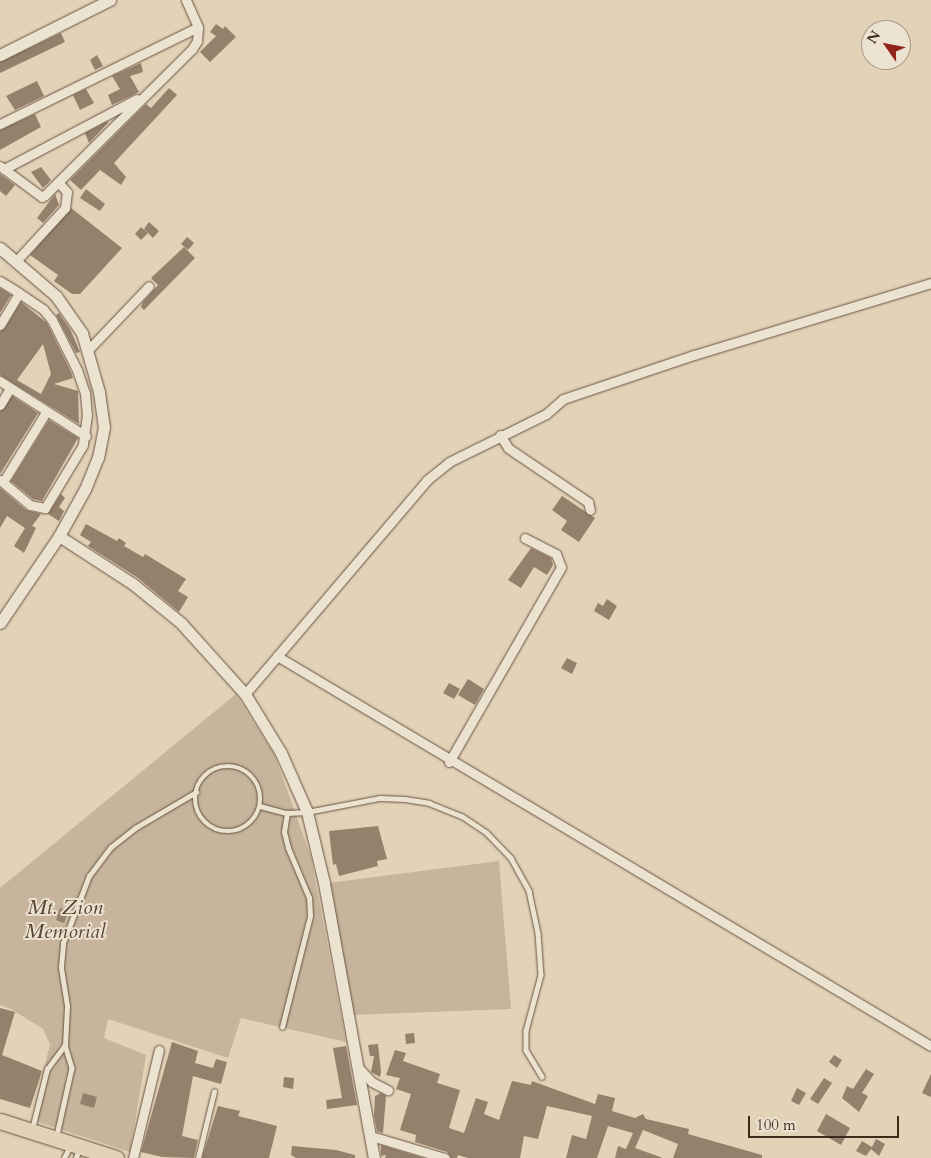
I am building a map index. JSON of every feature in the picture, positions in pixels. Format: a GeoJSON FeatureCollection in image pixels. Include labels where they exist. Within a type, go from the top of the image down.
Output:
{"type":"FeatureCollection","features":[{"type":"Feature","properties":{"kind":"highway"},"geometry":{"type":"LineString","coordinates":[[1,1124],[57,1139],[76,1149],[110,1157]]}},
{"type":"Feature","properties":{"kind":"street"},"geometry":{"type":"LineString","coordinates":[[0,55],[110,0]]}},
{"type":"Feature","properties":{"kind":"street"},"geometry":{"type":"LineString","coordinates":[[146,94],[2,168],[42,197],[58,182],[146,94],[192,48],[197,42],[198,27],[186,0]]}},
{"type":"Feature","properties":{"kind":"street"},"geometry":{"type":"LineString","coordinates":[[0,124],[198,27]]}},
{"type":"Feature","properties":{"kind":"street"},"geometry":{"type":"LineString","coordinates":[[17,260],[65,208],[67,192],[58,182]]}},
{"type":"Feature","properties":{"kind":"street"},"geometry":{"type":"LineString","coordinates":[[0,248],[17,260],[56,296],[82,333],[88,350],[104,427],[98,457],[59,536],[0,623]]}},
{"type":"Feature","properties":{"kind":"street"},"geometry":{"type":"LineString","coordinates":[[0,281],[52,320],[77,370],[85,393],[86,436],[45,508],[30,505],[2,481],[46,412]]}},
{"type":"Feature","properties":{"kind":"street"},"geometry":{"type":"LineString","coordinates":[[245,694],[427,480],[449,462],[546,414],[564,399],[694,355],[931,283]]}},
{"type":"Feature","properties":{"kind":"street"},"geometry":{"type":"LineString","coordinates":[[88,350],[148,286]]}},
{"type":"Feature","properties":{"kind":"street"},"geometry":{"type":"LineString","coordinates":[[0,325],[19,294]]}},
{"type":"Feature","properties":{"kind":"street"},"geometry":{"type":"LineString","coordinates":[[0,381],[9,390],[86,436]]}},
{"type":"Feature","properties":{"kind":"street"},"geometry":{"type":"LineString","coordinates":[[0,405],[9,390]]}},
{"type":"Feature","properties":{"kind":"street"},"geometry":{"type":"LineString","coordinates":[[500,436],[508,448],[588,502],[590,510]]}},
{"type":"Feature","properties":{"kind":"street"},"geometry":{"type":"LineString","coordinates":[[59,536],[133,584],[181,623],[245,694],[281,753],[307,812],[324,883],[374,1158]]}},
{"type":"Feature","properties":{"kind":"street"},"geometry":{"type":"LineString","coordinates":[[449,762],[561,568],[556,554],[525,538]]}},
{"type":"Feature","properties":{"kind":"street"},"geometry":{"type":"LineString","coordinates":[[277,656],[449,762],[931,1046]]}},
{"type":"Feature","properties":{"kind":"street"},"geometry":{"type":"LineString","coordinates":[[133,1158],[160,1050]]}},
{"type":"Feature","properties":{"kind":"street"},"geometry":{"type":"LineString","coordinates":[[356,1065],[372,1082],[388,1090]]}},
{"type":"Feature","properties":{"kind":"street"},"geometry":{"type":"LineString","coordinates":[[371,1136],[445,1158]]}},
{"type":"Feature","properties":{"kind":"lane"},"geometry":{"type":"LineString","coordinates":[[57,1139],[72,1068],[65,1045],[67,1006],[62,967],[63,943],[89,876],[111,846],[135,828],[196,792],[207,774],[220,767],[235,767],[248,774],[257,785],[260,806],[248,825],[235,832],[220,832],[202,820],[196,807],[196,792]]}},
{"type":"Feature","properties":{"kind":"lane"},"geometry":{"type":"LineString","coordinates":[[260,806],[286,813],[307,812],[380,798],[429,803],[462,816],[487,833],[510,858],[529,891],[538,933],[541,975],[526,1031],[526,1050],[542,1077]]}},
{"type":"Feature","properties":{"kind":"lane"},"geometry":{"type":"LineString","coordinates":[[282,1027],[310,916],[309,898],[288,848],[284,832],[286,813]]}},
{"type":"Feature","properties":{"kind":"lane"},"geometry":{"type":"LineString","coordinates":[[31,1131],[47,1069],[65,1045]]}},
{"type":"Feature","properties":{"kind":"lane"},"geometry":{"type":"LineString","coordinates":[[198,1158],[214,1092]]}},
{"type":"Feature","properties":{"kind":"lane"},"geometry":{"type":"LineString","coordinates":[[64,1158],[76,1149]]}},
{"type":"Feature","properties":{"kind":"green space","name":"Mt. Zion Memorial"},"geometry":{"type":"Polygon","coordinates":[[[236,694],[275,756],[311,857],[346,1042],[241,1018],[228,1058],[108,1019],[104,1038],[146,1055],[130,1152],[32,1120],[50,1044],[43,1029],[11,1009],[0,1005],[0,888],[236,694]]]}},
{"type":"Feature","properties":{"kind":"green space"},"geometry":{"type":"Polygon","coordinates":[[[499,861],[511,1009],[351,1015],[328,883],[499,861]]]}},
{"type":"Feature","properties":{"kind":"building"},"geometry":{"type":"Polygon","coordinates":[[[216,24],[223,29],[225,26],[236,37],[210,62],[200,52],[216,36],[210,32],[216,24]]]}},
{"type":"Feature","properties":{"kind":"building"},"geometry":{"type":"Polygon","coordinates":[[[61,33],[65,42],[0,73],[0,62],[61,33]]]}},
{"type":"Feature","properties":{"kind":"building"},"geometry":{"type":"Polygon","coordinates":[[[97,55],[103,66],[95,70],[90,60],[97,55]]]}},
{"type":"Feature","properties":{"kind":"building"},"geometry":{"type":"Polygon","coordinates":[[[141,63],[143,72],[130,76],[139,92],[112,105],[108,95],[120,89],[112,76],[141,63]]]}},
{"type":"Feature","properties":{"kind":"building"},"geometry":{"type":"Polygon","coordinates":[[[37,81],[44,96],[15,110],[6,96],[37,81]]]}},
{"type":"Feature","properties":{"kind":"building"},"geometry":{"type":"Polygon","coordinates":[[[169,88],[177,95],[114,163],[126,177],[121,185],[100,170],[81,190],[70,180],[146,104],[151,108],[169,88]]]}},
{"type":"Feature","properties":{"kind":"building"},"geometry":{"type":"Polygon","coordinates":[[[86,89],[94,103],[80,110],[73,95],[86,89]]]}},
{"type":"Feature","properties":{"kind":"building"},"geometry":{"type":"Polygon","coordinates":[[[35,114],[41,127],[0,150],[0,130],[35,114]]]}},
{"type":"Feature","properties":{"kind":"building"},"geometry":{"type":"Polygon","coordinates":[[[108,121],[108,123],[89,143],[85,133],[108,121]]]}},
{"type":"Feature","properties":{"kind":"building"},"geometry":{"type":"Polygon","coordinates":[[[41,167],[51,180],[43,188],[31,172],[41,167]]]}},
{"type":"Feature","properties":{"kind":"building"},"geometry":{"type":"Polygon","coordinates":[[[0,174],[15,185],[6,196],[0,191],[0,174]]]}},
{"type":"Feature","properties":{"kind":"building"},"geometry":{"type":"Polygon","coordinates":[[[86,189],[105,204],[100,211],[80,198],[86,189]]]}},
{"type":"Feature","properties":{"kind":"building"},"geometry":{"type":"Polygon","coordinates":[[[55,194],[59,205],[43,223],[37,218],[55,194]]]}},
{"type":"Feature","properties":{"kind":"building"},"geometry":{"type":"Polygon","coordinates":[[[71,208],[122,248],[80,294],[72,294],[54,281],[58,275],[30,255],[71,208]]]}},
{"type":"Feature","properties":{"kind":"building"},"geometry":{"type":"Polygon","coordinates":[[[149,222],[159,231],[153,238],[144,229],[149,222]]]}},
{"type":"Feature","properties":{"kind":"building"},"geometry":{"type":"Polygon","coordinates":[[[141,227],[148,233],[141,240],[135,234],[141,227]]]}},
{"type":"Feature","properties":{"kind":"building"},"geometry":{"type":"Polygon","coordinates":[[[187,237],[194,243],[188,250],[181,244],[187,237]]]}},
{"type":"Feature","properties":{"kind":"building"},"geometry":{"type":"Polygon","coordinates":[[[184,247],[195,258],[144,310],[141,307],[143,302],[158,285],[151,278],[184,247]]]}},
{"type":"Feature","properties":{"kind":"building"},"geometry":{"type":"Polygon","coordinates":[[[0,288],[11,295],[0,313],[0,288]]]}},
{"type":"Feature","properties":{"kind":"building"},"geometry":{"type":"Polygon","coordinates":[[[21,302],[47,323],[73,378],[54,384],[78,391],[79,424],[0,375],[0,331],[5,328],[21,302]],[[43,344],[17,380],[41,394],[51,374],[43,344]]]}},
{"type":"Feature","properties":{"kind":"building"},"geometry":{"type":"Polygon","coordinates":[[[59,313],[70,329],[80,352],[76,353],[56,315],[59,313]]]}},
{"type":"Feature","properties":{"kind":"building"},"geometry":{"type":"Polygon","coordinates":[[[12,396],[38,413],[0,474],[0,411],[12,396]]]}},
{"type":"Feature","properties":{"kind":"building"},"geometry":{"type":"Polygon","coordinates":[[[49,420],[78,438],[42,501],[33,499],[11,481],[49,420]]]}},
{"type":"Feature","properties":{"kind":"building"},"geometry":{"type":"Polygon","coordinates":[[[0,488],[26,510],[41,514],[32,526],[36,528],[24,553],[14,546],[25,528],[7,516],[0,528],[0,488]]]}},
{"type":"Feature","properties":{"kind":"building"},"geometry":{"type":"Polygon","coordinates":[[[61,494],[65,498],[59,507],[64,511],[59,521],[48,514],[61,494]]]}},
{"type":"Feature","properties":{"kind":"building"},"geometry":{"type":"Polygon","coordinates":[[[562,496],[595,518],[579,542],[561,530],[567,521],[552,510],[562,496]]]}},
{"type":"Feature","properties":{"kind":"building"},"geometry":{"type":"Polygon","coordinates":[[[86,524],[117,541],[119,538],[126,543],[124,546],[143,557],[145,554],[186,579],[178,591],[188,597],[179,612],[138,578],[88,546],[91,542],[80,535],[86,524]]]}},
{"type":"Feature","properties":{"kind":"building"},"geometry":{"type":"Polygon","coordinates":[[[531,548],[551,558],[553,565],[547,575],[534,567],[521,588],[508,580],[531,548]]]}},
{"type":"Feature","properties":{"kind":"building"},"geometry":{"type":"Polygon","coordinates":[[[607,599],[617,606],[609,620],[594,611],[598,603],[603,606],[607,599]]]}},
{"type":"Feature","properties":{"kind":"building"},"geometry":{"type":"Polygon","coordinates":[[[567,658],[577,663],[572,674],[561,668],[567,658]]]}},
{"type":"Feature","properties":{"kind":"building"},"geometry":{"type":"Polygon","coordinates":[[[468,679],[484,689],[475,705],[458,695],[468,679]]]}},
{"type":"Feature","properties":{"kind":"building"},"geometry":{"type":"Polygon","coordinates":[[[449,683],[460,689],[454,699],[443,693],[449,683]]]}},
{"type":"Feature","properties":{"kind":"building"},"geometry":{"type":"Polygon","coordinates":[[[378,826],[387,859],[377,861],[378,866],[339,876],[336,864],[333,865],[329,831],[378,826]]]}},
{"type":"Feature","properties":{"kind":"building"},"geometry":{"type":"Polygon","coordinates":[[[60,908],[68,911],[64,923],[56,920],[60,908]]]}},
{"type":"Feature","properties":{"kind":"building"},"geometry":{"type":"Polygon","coordinates":[[[0,1008],[15,1012],[2,1055],[42,1071],[30,1108],[0,1099],[0,1008]]]}},
{"type":"Feature","properties":{"kind":"building"},"geometry":{"type":"Polygon","coordinates":[[[414,1033],[415,1043],[406,1044],[405,1034],[414,1033]]]}},
{"type":"Feature","properties":{"kind":"building"},"geometry":{"type":"Polygon","coordinates":[[[172,1042],[198,1051],[195,1063],[213,1068],[216,1059],[227,1062],[221,1084],[193,1076],[182,1136],[198,1140],[194,1158],[162,1157],[141,1152],[172,1042]]]}},
{"type":"Feature","properties":{"kind":"building"},"geometry":{"type":"Polygon","coordinates":[[[378,1044],[380,1077],[371,1072],[374,1056],[370,1056],[368,1045],[378,1044]]]}},
{"type":"Feature","properties":{"kind":"building"},"geometry":{"type":"Polygon","coordinates":[[[346,1046],[357,1105],[327,1109],[326,1100],[342,1098],[333,1048],[346,1046]]]}},
{"type":"Feature","properties":{"kind":"building"},"geometry":{"type":"Polygon","coordinates":[[[395,1050],[406,1053],[403,1061],[440,1074],[437,1083],[460,1090],[449,1128],[464,1133],[476,1098],[488,1102],[484,1114],[499,1120],[512,1081],[531,1085],[532,1081],[595,1104],[598,1094],[615,1098],[612,1111],[635,1118],[643,1114],[646,1119],[689,1129],[688,1134],[762,1155],[762,1158],[673,1158],[678,1144],[643,1130],[635,1148],[663,1158],[615,1158],[618,1146],[626,1149],[633,1133],[608,1126],[597,1158],[566,1158],[572,1135],[586,1139],[592,1116],[547,1106],[538,1139],[524,1136],[520,1158],[468,1158],[458,1155],[457,1158],[451,1158],[447,1152],[415,1142],[416,1135],[400,1130],[411,1094],[396,1089],[400,1078],[386,1075],[395,1050]]]}},
{"type":"Feature","properties":{"kind":"building"},"geometry":{"type":"Polygon","coordinates":[[[834,1055],[842,1060],[837,1068],[829,1062],[834,1055]]]}},
{"type":"Feature","properties":{"kind":"building"},"geometry":{"type":"Polygon","coordinates":[[[866,1069],[874,1074],[862,1093],[868,1096],[859,1112],[842,1098],[847,1086],[853,1089],[866,1069]]]}},
{"type":"Feature","properties":{"kind":"building"},"geometry":{"type":"Polygon","coordinates":[[[931,1074],[931,1097],[922,1093],[931,1074]]]}},
{"type":"Feature","properties":{"kind":"building"},"geometry":{"type":"Polygon","coordinates":[[[284,1077],[294,1078],[293,1089],[283,1087],[284,1077]]]}},
{"type":"Feature","properties":{"kind":"building"},"geometry":{"type":"Polygon","coordinates":[[[824,1078],[832,1083],[818,1104],[810,1099],[824,1078]]]}},
{"type":"Feature","properties":{"kind":"building"},"geometry":{"type":"Polygon","coordinates":[[[797,1088],[806,1093],[799,1105],[791,1101],[797,1088]]]}},
{"type":"Feature","properties":{"kind":"building"},"geometry":{"type":"Polygon","coordinates":[[[83,1093],[97,1097],[94,1108],[80,1104],[83,1093]]]}},
{"type":"Feature","properties":{"kind":"building"},"geometry":{"type":"Polygon","coordinates":[[[381,1093],[386,1096],[383,1133],[377,1131],[374,1116],[375,1096],[381,1093]]]}},
{"type":"Feature","properties":{"kind":"building"},"geometry":{"type":"Polygon","coordinates":[[[218,1106],[240,1111],[238,1116],[277,1126],[269,1158],[202,1158],[218,1106]]]}},
{"type":"Feature","properties":{"kind":"building"},"geometry":{"type":"Polygon","coordinates":[[[826,1114],[850,1128],[841,1145],[817,1131],[826,1114]]]}},
{"type":"Feature","properties":{"kind":"building"},"geometry":{"type":"Polygon","coordinates":[[[876,1139],[885,1144],[879,1156],[871,1149],[866,1156],[856,1151],[862,1141],[872,1147],[876,1139]]]}},
{"type":"Feature","properties":{"kind":"building"},"geometry":{"type":"Polygon","coordinates":[[[381,1145],[423,1158],[385,1158],[386,1155],[381,1156],[381,1145]]]}},
{"type":"Feature","properties":{"kind":"building"},"geometry":{"type":"Polygon","coordinates":[[[292,1146],[336,1150],[355,1155],[355,1158],[296,1158],[291,1155],[292,1146]]]}}]}
